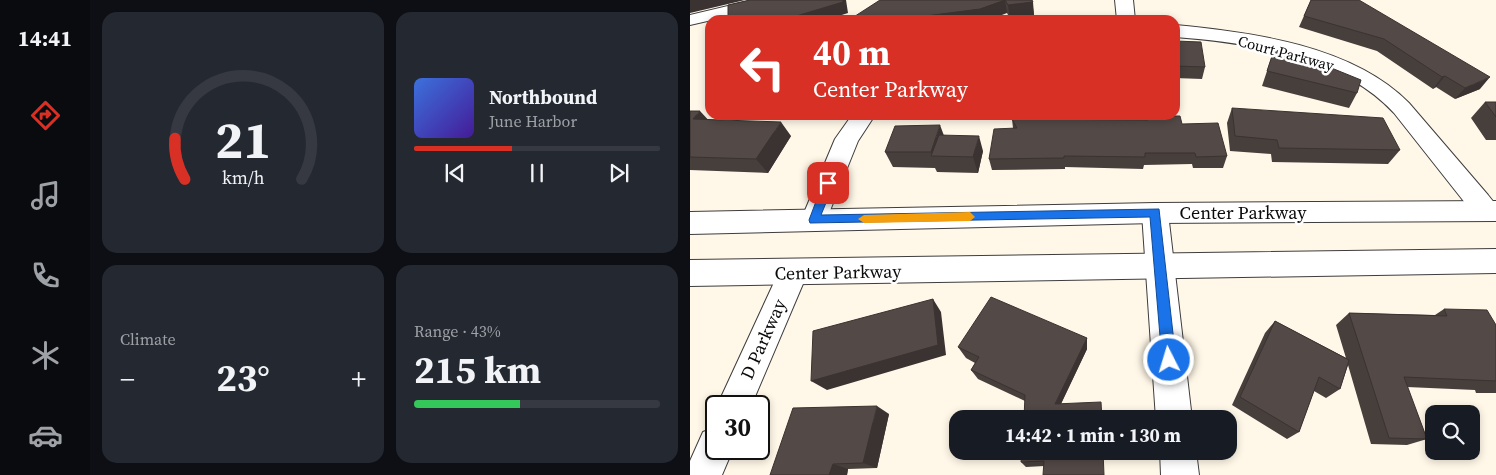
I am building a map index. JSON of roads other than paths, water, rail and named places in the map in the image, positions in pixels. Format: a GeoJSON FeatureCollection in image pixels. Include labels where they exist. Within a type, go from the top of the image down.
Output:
{"type":"FeatureCollection","features":[{"type":"Feature","properties":{"kind":"street"},"geometry":{"type":"LineString","coordinates":[[711,15],[774,0]]}},
{"type":"Feature","properties":{"kind":"street"},"geometry":{"type":"LineString","coordinates":[[1124,0],[1126,15]]}},
{"type":"Feature","properties":{"kind":"street"},"geometry":{"type":"LineString","coordinates":[[690,20],[705,16]]}},
{"type":"Feature","properties":{"kind":"street","name":"Court Parkway"},"geometry":{"type":"LineString","coordinates":[[1180,33],[1236,39],[1283,49],[1329,62],[1371,83],[1406,112],[1491,211]]}},
{"type":"Feature","properties":{"kind":"street"},"geometry":{"type":"LineString","coordinates":[[814,220],[847,139],[860,120]]}},
{"type":"Feature","properties":{"kind":"street","name":"Center Parkway"},"geometry":{"type":"LineString","coordinates":[[690,222],[1156,212],[1491,211]]}},
{"type":"Feature","properties":{"kind":"street"},"geometry":{"type":"LineString","coordinates":[[1156,212],[1173,410]]}},
{"type":"Feature","properties":{"kind":"street","name":"Center Parkway"},"geometry":{"type":"LineString","coordinates":[[690,274],[1160,268],[1496,261]]}},
{"type":"Feature","properties":{"kind":"street","name":"D Parkway"},"geometry":{"type":"LineString","coordinates":[[739,395],[793,272]]}},
{"type":"Feature","properties":{"kind":"street"},"geometry":{"type":"LineString","coordinates":[[703,475],[710,460]]}},
{"type":"Feature","properties":{"kind":"street"},"geometry":{"type":"LineString","coordinates":[[1179,460],[1180,475]]}}]}
